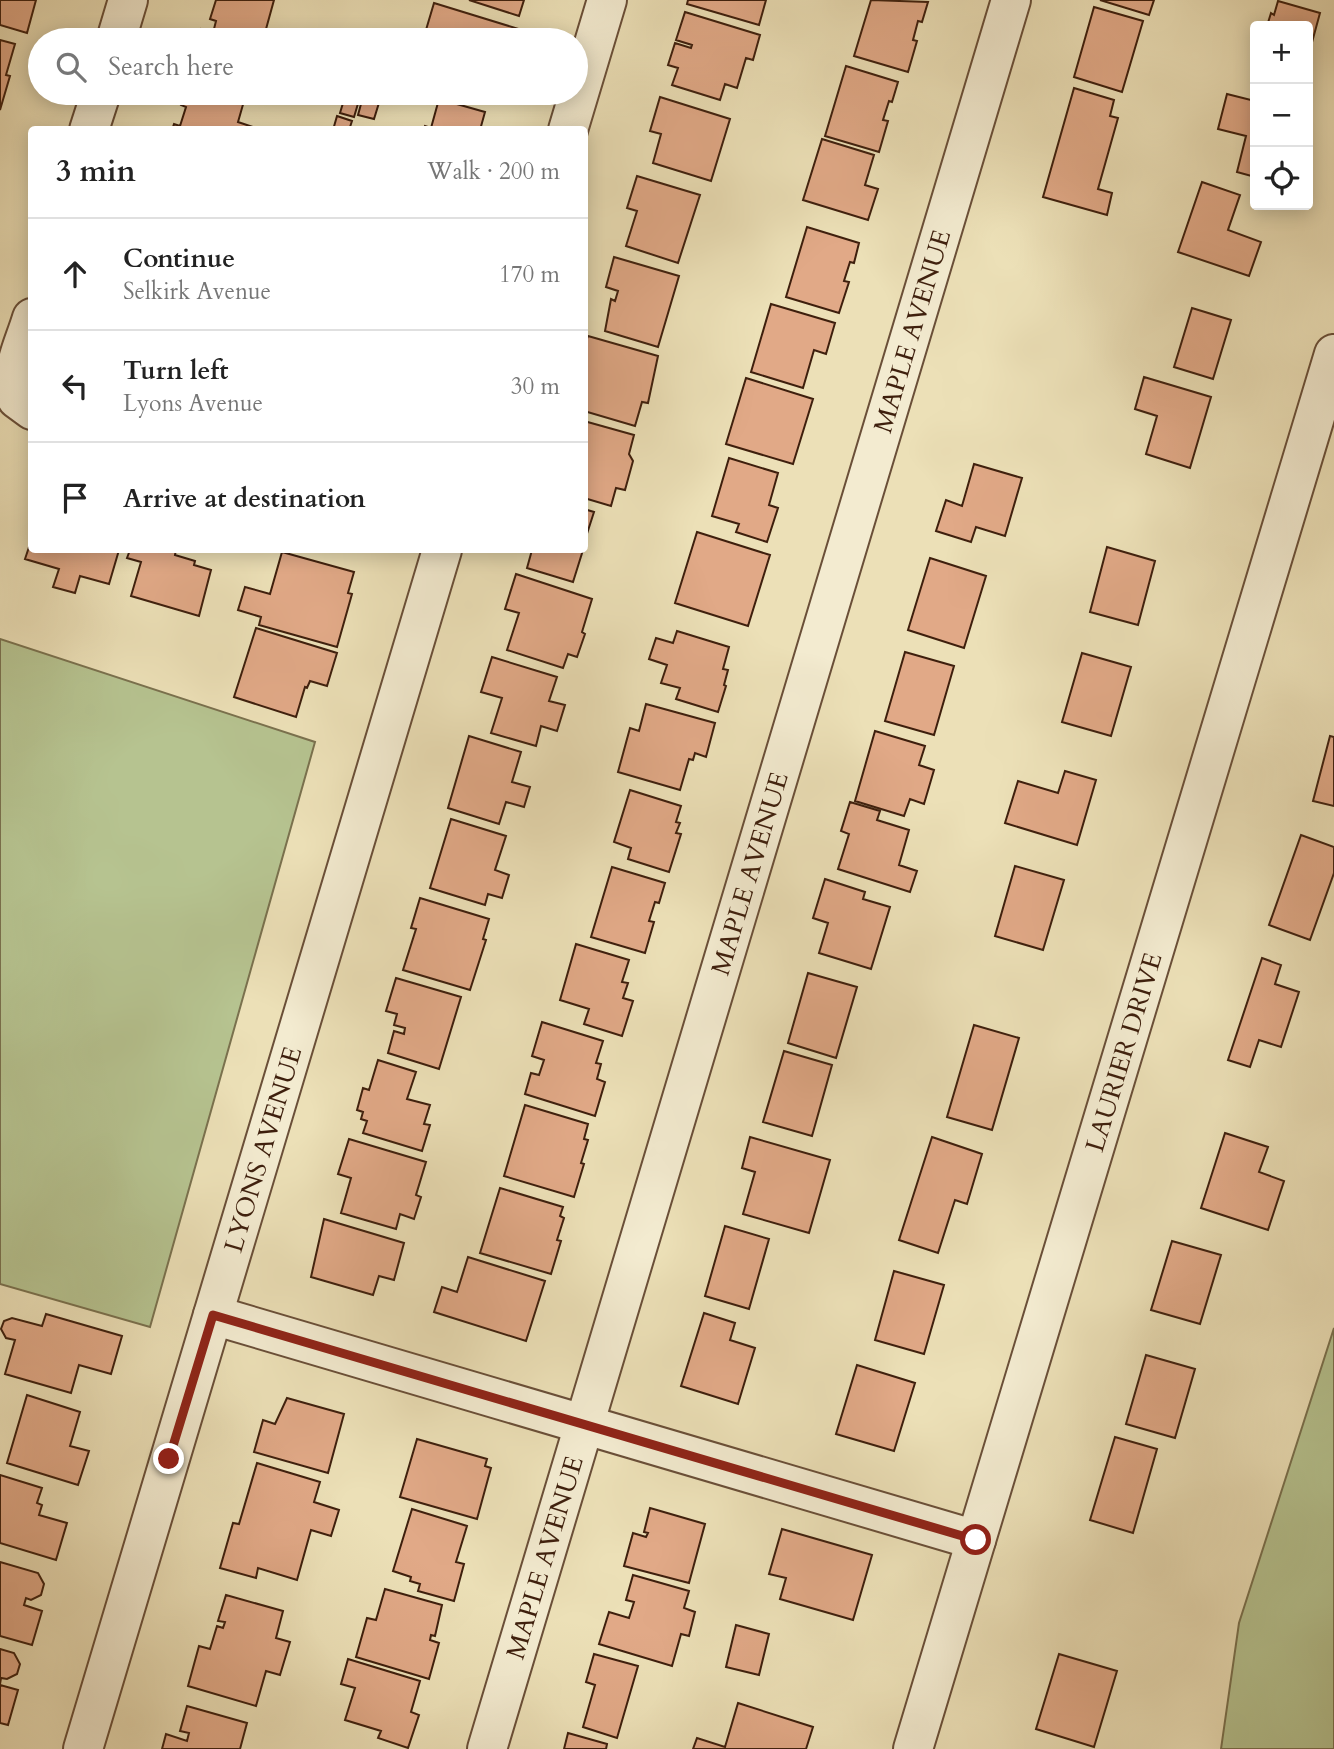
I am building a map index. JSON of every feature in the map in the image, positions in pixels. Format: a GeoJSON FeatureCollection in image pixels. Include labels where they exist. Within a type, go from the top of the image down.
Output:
{"type":"FeatureCollection","features":[{"type":"Feature","properties":{"kind":"street"},"geometry":{"type":"LineString","coordinates":[[120,28],[128,0]]}},
{"type":"Feature","properties":{"kind":"street"},"geometry":{"type":"LineString","coordinates":[[588,63],[607,0]]}},
{"type":"Feature","properties":{"kind":"street","name":"MAPLE AVENUE"},"geometry":{"type":"LineString","coordinates":[[487,1749],[1011,0]]}},
{"type":"Feature","properties":{"kind":"street"},"geometry":{"type":"LineString","coordinates":[[90,126],[97,105]]}},
{"type":"Feature","properties":{"kind":"street"},"geometry":{"type":"LineString","coordinates":[[569,126],[576,105]]}},
{"type":"Feature","properties":{"kind":"street"},"geometry":{"type":"LineString","coordinates":[[28,329],[16,362],[13,381],[17,399],[28,407]]}},
{"type":"Feature","properties":{"kind":"street","name":"LAURIER DRIVE"},"geometry":{"type":"LineString","coordinates":[[913,1749],[1334,354]]}},
{"type":"Feature","properties":{"kind":"street","name":"LYONS AVENUE"},"geometry":{"type":"LineString","coordinates":[[83,1749],[441,553]]}},
{"type":"Feature","properties":{"kind":"street"},"geometry":{"type":"LineString","coordinates":[[213,1315],[976,1540]]}},
{"type":"Feature","properties":{"kind":"green space"},"geometry":{"type":"Polygon","coordinates":[[[0,639],[315,742],[150,1327],[0,1284],[0,639]]]}},
{"type":"Feature","properties":{"kind":"green space"},"geometry":{"type":"Polygon","coordinates":[[[1334,1328],[1334,1749],[1221,1749],[1239,1623],[1334,1328]]]}},
{"type":"Feature","properties":{"kind":"building"},"geometry":{"type":"Polygon","coordinates":[[[0,0],[36,0],[27,33],[0,25],[0,0]]]}},
{"type":"Feature","properties":{"kind":"building"},"geometry":{"type":"Polygon","coordinates":[[[216,0],[274,0],[266,28],[214,28],[216,21],[210,19],[216,0]]]}},
{"type":"Feature","properties":{"kind":"building"},"geometry":{"type":"Polygon","coordinates":[[[469,0],[524,0],[519,16],[469,0]]]}},
{"type":"Feature","properties":{"kind":"building"},"geometry":{"type":"Polygon","coordinates":[[[688,0],[766,0],[759,25],[687,4],[688,0]]]}},
{"type":"Feature","properties":{"kind":"building"},"geometry":{"type":"Polygon","coordinates":[[[871,0],[928,2],[922,22],[918,21],[913,40],[917,41],[908,72],[854,56],[871,0]]]}},
{"type":"Feature","properties":{"kind":"building"},"geometry":{"type":"Polygon","coordinates":[[[1100,0],[1154,0],[1149,15],[1100,0]]]}},
{"type":"Feature","properties":{"kind":"building"},"geometry":{"type":"Polygon","coordinates":[[[1278,1],[1320,13],[1313,39],[1313,21],[1269,21],[1271,13],[1274,15],[1278,1]]]}},
{"type":"Feature","properties":{"kind":"building"},"geometry":{"type":"Polygon","coordinates":[[[434,3],[515,28],[427,28],[434,3]]]}},
{"type":"Feature","properties":{"kind":"building"},"geometry":{"type":"Polygon","coordinates":[[[1094,7],[1143,21],[1122,92],[1074,77],[1094,7]]]}},
{"type":"Feature","properties":{"kind":"building"},"geometry":{"type":"Polygon","coordinates":[[[685,12],[760,35],[753,60],[746,58],[737,88],[725,84],[720,100],[672,85],[678,68],[668,65],[675,43],[691,48],[692,45],[676,40],[685,12]]]}},
{"type":"Feature","properties":{"kind":"building"},"geometry":{"type":"Polygon","coordinates":[[[0,40],[15,44],[6,75],[10,76],[0,110],[0,40]]]}},
{"type":"Feature","properties":{"kind":"building"},"geometry":{"type":"Polygon","coordinates":[[[846,66],[898,82],[883,120],[888,121],[879,152],[825,136],[846,66]]]}},
{"type":"Feature","properties":{"kind":"building"},"geometry":{"type":"Polygon","coordinates":[[[1074,88],[1114,100],[1110,116],[1118,118],[1098,189],[1112,193],[1107,215],[1043,197],[1074,88]]]}},
{"type":"Feature","properties":{"kind":"building"},"geometry":{"type":"Polygon","coordinates":[[[1227,94],[1250,100],[1250,176],[1237,172],[1246,136],[1218,129],[1227,94]]]}},
{"type":"Feature","properties":{"kind":"building"},"geometry":{"type":"Polygon","coordinates":[[[660,97],[730,119],[711,181],[653,163],[661,134],[650,131],[660,97]]]}},
{"type":"Feature","properties":{"kind":"building"},"geometry":{"type":"Polygon","coordinates":[[[181,105],[243,105],[238,122],[250,126],[180,126],[186,107],[181,105]]]}},
{"type":"Feature","properties":{"kind":"building"},"geometry":{"type":"Polygon","coordinates":[[[342,105],[358,105],[354,117],[340,113],[342,105]]]}},
{"type":"Feature","properties":{"kind":"building"},"geometry":{"type":"Polygon","coordinates":[[[361,105],[378,105],[374,119],[358,115],[361,105]]]}},
{"type":"Feature","properties":{"kind":"building"},"geometry":{"type":"Polygon","coordinates":[[[437,105],[460,105],[485,112],[481,126],[432,126],[437,105]]]}},
{"type":"Feature","properties":{"kind":"building"},"geometry":{"type":"Polygon","coordinates":[[[337,116],[352,121],[350,126],[334,126],[337,116]]]}},
{"type":"Feature","properties":{"kind":"building"},"geometry":{"type":"Polygon","coordinates":[[[822,139],[874,155],[865,185],[878,189],[868,220],[803,200],[822,139]]]}},
{"type":"Feature","properties":{"kind":"building"},"geometry":{"type":"Polygon","coordinates":[[[637,176],[700,195],[678,263],[626,246],[637,211],[627,208],[637,176]]]}},
{"type":"Feature","properties":{"kind":"building"},"geometry":{"type":"Polygon","coordinates":[[[1202,182],[1240,195],[1228,230],[1261,242],[1249,276],[1178,252],[1202,182]]]}},
{"type":"Feature","properties":{"kind":"building"},"geometry":{"type":"Polygon","coordinates":[[[807,227],[859,243],[854,263],[850,262],[844,281],[849,282],[839,313],[786,297],[807,227]]]}},
{"type":"Feature","properties":{"kind":"building"},"geometry":{"type":"Polygon","coordinates":[[[614,257],[679,276],[658,347],[605,331],[611,299],[615,301],[618,291],[606,287],[614,257]]]}},
{"type":"Feature","properties":{"kind":"building"},"geometry":{"type":"Polygon","coordinates":[[[771,304],[835,323],[826,354],[814,350],[803,388],[751,372],[771,304]]]}},
{"type":"Feature","properties":{"kind":"building"},"geometry":{"type":"Polygon","coordinates":[[[1192,308],[1231,320],[1213,379],[1174,367],[1192,308]]]}},
{"type":"Feature","properties":{"kind":"building"},"geometry":{"type":"Polygon","coordinates":[[[588,336],[658,356],[648,403],[642,402],[635,426],[588,412],[588,336]]]}},
{"type":"Feature","properties":{"kind":"building"},"geometry":{"type":"Polygon","coordinates":[[[1144,377],[1211,397],[1190,468],[1146,454],[1157,416],[1135,409],[1144,377]]]}},
{"type":"Feature","properties":{"kind":"building"},"geometry":{"type":"Polygon","coordinates":[[[746,378],[813,399],[793,464],[726,444],[746,378]]]}},
{"type":"Feature","properties":{"kind":"building"},"geometry":{"type":"Polygon","coordinates":[[[588,422],[634,435],[629,454],[633,461],[625,490],[616,488],[611,506],[588,499],[588,422]]]}},
{"type":"Feature","properties":{"kind":"building"},"geometry":{"type":"Polygon","coordinates":[[[729,458],[778,473],[769,505],[778,508],[767,542],[736,532],[739,524],[712,516],[729,458]]]}},
{"type":"Feature","properties":{"kind":"building"},"geometry":{"type":"Polygon","coordinates":[[[974,464],[1022,478],[1005,536],[976,527],[971,542],[936,531],[946,500],[962,506],[974,464]]]}},
{"type":"Feature","properties":{"kind":"building"},"geometry":{"type":"Polygon","coordinates":[[[588,510],[594,512],[588,531],[588,510]]]}},
{"type":"Feature","properties":{"kind":"building"},"geometry":{"type":"Polygon","coordinates":[[[697,532],[770,555],[748,626],[675,603],[697,532]]]}},
{"type":"Feature","properties":{"kind":"building"},"geometry":{"type":"Polygon","coordinates":[[[1107,547],[1155,561],[1138,625],[1090,612],[1107,547]]]}},
{"type":"Feature","properties":{"kind":"building"},"geometry":{"type":"Polygon","coordinates":[[[28,550],[28,553],[118,553],[109,584],[80,576],[75,593],[53,587],[59,569],[25,559],[28,550]]]}},
{"type":"Feature","properties":{"kind":"building"},"geometry":{"type":"Polygon","coordinates":[[[129,553],[175,553],[195,561],[194,565],[211,570],[199,616],[131,596],[141,562],[127,558],[129,553]]]}},
{"type":"Feature","properties":{"kind":"building"},"geometry":{"type":"Polygon","coordinates":[[[282,553],[354,572],[348,593],[352,594],[337,647],[259,625],[261,617],[238,610],[245,587],[270,594],[282,553]]]}},
{"type":"Feature","properties":{"kind":"building"},"geometry":{"type":"Polygon","coordinates":[[[531,553],[582,553],[573,582],[527,568],[531,553]]]}},
{"type":"Feature","properties":{"kind":"building"},"geometry":{"type":"Polygon","coordinates":[[[930,558],[986,576],[964,648],[908,630],[930,558]]]}},
{"type":"Feature","properties":{"kind":"building"},"geometry":{"type":"Polygon","coordinates":[[[516,574],[592,599],[577,657],[568,654],[563,668],[507,650],[519,613],[505,609],[516,574]]]}},
{"type":"Feature","properties":{"kind":"building"},"geometry":{"type":"Polygon","coordinates":[[[256,628],[337,653],[327,686],[310,681],[307,688],[305,687],[296,717],[234,697],[256,628]]]}},
{"type":"Feature","properties":{"kind":"building"},"geometry":{"type":"Polygon","coordinates":[[[677,631],[729,647],[723,669],[728,670],[724,685],[726,686],[718,712],[676,699],[680,688],[661,683],[667,665],[649,659],[656,638],[673,643],[677,631]]]}},
{"type":"Feature","properties":{"kind":"building"},"geometry":{"type":"Polygon","coordinates":[[[905,652],[954,666],[934,735],[885,721],[905,652]]]}},
{"type":"Feature","properties":{"kind":"building"},"geometry":{"type":"Polygon","coordinates":[[[1082,653],[1131,667],[1111,736],[1062,722],[1082,653]]]}},
{"type":"Feature","properties":{"kind":"building"},"geometry":{"type":"Polygon","coordinates":[[[492,657],[557,677],[549,701],[565,705],[557,731],[541,726],[536,746],[491,733],[502,698],[481,692],[492,657]]]}},
{"type":"Feature","properties":{"kind":"building"},"geometry":{"type":"Polygon","coordinates":[[[646,704],[715,723],[706,757],[695,753],[693,760],[689,759],[680,790],[618,772],[630,728],[639,731],[646,704]]]}},
{"type":"Feature","properties":{"kind":"building"},"geometry":{"type":"Polygon","coordinates":[[[875,731],[925,746],[919,765],[934,770],[924,804],[910,799],[904,816],[855,801],[875,731]]]}},
{"type":"Feature","properties":{"kind":"building"},"geometry":{"type":"Polygon","coordinates":[[[469,736],[521,752],[512,782],[530,787],[524,807],[506,802],[499,824],[448,808],[469,736]]]}},
{"type":"Feature","properties":{"kind":"building"},"geometry":{"type":"Polygon","coordinates":[[[1330,736],[1334,737],[1334,806],[1313,801],[1330,736]]]}},
{"type":"Feature","properties":{"kind":"building"},"geometry":{"type":"Polygon","coordinates":[[[1065,771],[1096,780],[1077,845],[1005,823],[1018,781],[1058,793],[1065,771]]]}},
{"type":"Feature","properties":{"kind":"building"},"geometry":{"type":"Polygon","coordinates":[[[630,790],[681,806],[676,822],[680,823],[676,833],[681,834],[669,872],[628,859],[631,848],[614,842],[630,790]]]}},
{"type":"Feature","properties":{"kind":"building"},"geometry":{"type":"Polygon","coordinates":[[[850,802],[880,811],[877,820],[909,830],[899,865],[917,871],[910,892],[838,869],[849,834],[841,831],[850,802]]]}},
{"type":"Feature","properties":{"kind":"building"},"geometry":{"type":"Polygon","coordinates":[[[451,819],[506,836],[495,870],[509,875],[502,898],[488,894],[485,905],[430,888],[451,819]]]}},
{"type":"Feature","properties":{"kind":"building"},"geometry":{"type":"Polygon","coordinates":[[[1301,835],[1334,847],[1334,873],[1310,940],[1269,925],[1301,835]]]}},
{"type":"Feature","properties":{"kind":"building"},"geometry":{"type":"Polygon","coordinates":[[[1015,866],[1064,880],[1043,950],[995,936],[1015,866]]]}},
{"type":"Feature","properties":{"kind":"building"},"geometry":{"type":"Polygon","coordinates":[[[612,867],[665,883],[659,903],[655,902],[649,921],[654,922],[645,953],[591,937],[612,867]]]}},
{"type":"Feature","properties":{"kind":"building"},"geometry":{"type":"Polygon","coordinates":[[[825,879],[865,892],[863,899],[890,907],[871,969],[819,953],[828,923],[813,918],[825,879]]]}},
{"type":"Feature","properties":{"kind":"building"},"geometry":{"type":"Polygon","coordinates":[[[420,898],[489,919],[483,939],[486,940],[470,990],[403,970],[416,929],[411,928],[420,898]]]}},
{"type":"Feature","properties":{"kind":"building"},"geometry":{"type":"Polygon","coordinates":[[[576,944],[629,960],[622,982],[628,983],[623,998],[633,1001],[622,1036],[584,1024],[589,1009],[560,1000],[576,944]]]}},
{"type":"Feature","properties":{"kind":"building"},"geometry":{"type":"Polygon","coordinates":[[[1262,958],[1281,965],[1275,984],[1299,992],[1281,1047],[1259,1040],[1250,1067],[1228,1060],[1262,958]]]}},
{"type":"Feature","properties":{"kind":"building"},"geometry":{"type":"Polygon","coordinates":[[[808,973],[857,987],[836,1058],[788,1043],[808,973]]]}},
{"type":"Feature","properties":{"kind":"building"},"geometry":{"type":"Polygon","coordinates":[[[396,978],[461,997],[439,1069],[388,1053],[394,1031],[404,1034],[405,1028],[394,1025],[397,1014],[386,1011],[396,978]]]}},
{"type":"Feature","properties":{"kind":"building"},"geometry":{"type":"Polygon","coordinates":[[[542,1022],[603,1041],[596,1063],[601,1064],[597,1079],[605,1082],[595,1116],[525,1094],[531,1073],[539,1075],[544,1060],[532,1056],[542,1022]]]}},
{"type":"Feature","properties":{"kind":"building"},"geometry":{"type":"Polygon","coordinates":[[[974,1025],[1019,1038],[992,1130],[947,1117],[974,1025]]]}},
{"type":"Feature","properties":{"kind":"building"},"geometry":{"type":"Polygon","coordinates":[[[784,1051],[832,1065],[812,1136],[763,1122],[784,1051]]]}},
{"type":"Feature","properties":{"kind":"building"},"geometry":{"type":"Polygon","coordinates":[[[378,1060],[416,1072],[407,1099],[430,1105],[424,1124],[430,1125],[422,1151],[363,1133],[367,1121],[361,1119],[363,1112],[357,1110],[363,1088],[369,1090],[378,1060]]]}},
{"type":"Feature","properties":{"kind":"building"},"geometry":{"type":"Polygon","coordinates":[[[525,1105],[588,1124],[584,1139],[588,1140],[581,1163],[584,1164],[574,1197],[504,1176],[525,1105]]]}},
{"type":"Feature","properties":{"kind":"building"},"geometry":{"type":"Polygon","coordinates":[[[1225,1133],[1268,1147],[1259,1172],[1284,1181],[1268,1230],[1201,1208],[1225,1133]]]}},
{"type":"Feature","properties":{"kind":"building"},"geometry":{"type":"Polygon","coordinates":[[[750,1137],[830,1160],[809,1233],[743,1214],[755,1172],[742,1168],[750,1137]]]}},
{"type":"Feature","properties":{"kind":"building"},"geometry":{"type":"Polygon","coordinates":[[[932,1137],[982,1154],[967,1204],[955,1200],[938,1253],[899,1240],[932,1137]]]}},
{"type":"Feature","properties":{"kind":"building"},"geometry":{"type":"Polygon","coordinates":[[[349,1139],[426,1162],[416,1195],[421,1197],[414,1219],[400,1214],[396,1229],[341,1213],[351,1178],[338,1174],[349,1139]]]}},
{"type":"Feature","properties":{"kind":"building"},"geometry":{"type":"Polygon","coordinates":[[[500,1188],[563,1207],[560,1216],[564,1218],[557,1240],[561,1241],[551,1274],[480,1253],[500,1188]]]}},
{"type":"Feature","properties":{"kind":"building"},"geometry":{"type":"Polygon","coordinates":[[[324,1219],[404,1243],[394,1280],[379,1276],[373,1295],[311,1277],[324,1219]]]}},
{"type":"Feature","properties":{"kind":"building"},"geometry":{"type":"Polygon","coordinates":[[[725,1226],[769,1239],[749,1309],[705,1296],[725,1226]]]}},
{"type":"Feature","properties":{"kind":"building"},"geometry":{"type":"Polygon","coordinates":[[[1172,1241],[1221,1255],[1200,1324],[1151,1310],[1172,1241]]]}},
{"type":"Feature","properties":{"kind":"building"},"geometry":{"type":"Polygon","coordinates":[[[468,1257],[545,1281],[526,1341],[434,1312],[442,1287],[457,1292],[468,1257]]]}},
{"type":"Feature","properties":{"kind":"building"},"geometry":{"type":"Polygon","coordinates":[[[894,1271],[944,1285],[924,1354],[875,1340],[894,1271]]]}},
{"type":"Feature","properties":{"kind":"building"},"geometry":{"type":"Polygon","coordinates":[[[704,1313],[735,1323],[730,1340],[755,1348],[738,1404],[681,1386],[704,1313]]]}},
{"type":"Feature","properties":{"kind":"building"},"geometry":{"type":"Polygon","coordinates":[[[46,1314],[122,1336],[111,1374],[79,1365],[71,1393],[5,1374],[15,1340],[6,1338],[1,1329],[4,1321],[12,1318],[42,1326],[46,1314]]]}},
{"type":"Feature","properties":{"kind":"building"},"geometry":{"type":"Polygon","coordinates":[[[1146,1355],[1195,1369],[1175,1438],[1126,1424],[1146,1355]]]}},
{"type":"Feature","properties":{"kind":"building"},"geometry":{"type":"Polygon","coordinates":[[[857,1365],[915,1383],[894,1451],[836,1434],[857,1365]]]}},
{"type":"Feature","properties":{"kind":"building"},"geometry":{"type":"Polygon","coordinates":[[[27,1395],[80,1412],[70,1446],[89,1451],[78,1485],[7,1463],[27,1395]]]}},
{"type":"Feature","properties":{"kind":"building"},"geometry":{"type":"Polygon","coordinates":[[[287,1398],[344,1414],[328,1473],[254,1452],[263,1420],[275,1424],[287,1398]]]}},
{"type":"Feature","properties":{"kind":"building"},"geometry":{"type":"Polygon","coordinates":[[[1115,1437],[1157,1449],[1133,1533],[1090,1520],[1115,1437]]]}},
{"type":"Feature","properties":{"kind":"building"},"geometry":{"type":"Polygon","coordinates":[[[417,1439],[487,1459],[485,1466],[491,1468],[477,1519],[400,1497],[417,1439]]]}},
{"type":"Feature","properties":{"kind":"building"},"geometry":{"type":"Polygon","coordinates":[[[257,1463],[320,1482],[314,1502],[339,1510],[331,1536],[311,1530],[297,1580],[258,1568],[256,1578],[220,1568],[233,1523],[239,1524],[257,1463]]]}},
{"type":"Feature","properties":{"kind":"building"},"geometry":{"type":"Polygon","coordinates":[[[0,1475],[42,1488],[37,1503],[42,1505],[39,1515],[67,1523],[56,1560],[0,1543],[0,1475]]]}},
{"type":"Feature","properties":{"kind":"building"},"geometry":{"type":"Polygon","coordinates":[[[650,1508],[705,1524],[689,1583],[624,1566],[633,1533],[646,1537],[648,1533],[644,1532],[650,1508]]]}},
{"type":"Feature","properties":{"kind":"building"},"geometry":{"type":"Polygon","coordinates":[[[412,1509],[467,1526],[456,1562],[464,1564],[454,1601],[418,1591],[420,1584],[410,1581],[411,1577],[393,1571],[412,1509]]]}},
{"type":"Feature","properties":{"kind":"building"},"geometry":{"type":"Polygon","coordinates":[[[782,1529],[872,1555],[853,1620],[780,1599],[786,1578],[769,1574],[782,1529]]]}},
{"type":"Feature","properties":{"kind":"building"},"geometry":{"type":"Polygon","coordinates":[[[0,1562],[38,1573],[44,1584],[41,1595],[31,1600],[26,1598],[24,1605],[42,1611],[32,1645],[0,1636],[0,1562]]]}},
{"type":"Feature","properties":{"kind":"building"},"geometry":{"type":"Polygon","coordinates":[[[633,1575],[689,1591],[684,1608],[695,1612],[689,1636],[681,1634],[672,1666],[599,1644],[609,1612],[629,1618],[634,1602],[626,1600],[633,1575]]]}},
{"type":"Feature","properties":{"kind":"building"},"geometry":{"type":"Polygon","coordinates":[[[385,1589],[442,1605],[435,1636],[431,1635],[430,1640],[439,1643],[429,1679],[356,1657],[367,1618],[376,1620],[385,1589]]]}},
{"type":"Feature","properties":{"kind":"building"},"geometry":{"type":"Polygon","coordinates":[[[226,1595],[283,1611],[276,1638],[290,1642],[280,1675],[266,1671],[256,1706],[188,1686],[199,1646],[210,1649],[217,1626],[223,1628],[225,1622],[218,1621],[226,1595]]]}},
{"type":"Feature","properties":{"kind":"building"},"geometry":{"type":"Polygon","coordinates":[[[736,1625],[769,1634],[759,1675],[726,1667],[736,1625]]]}},
{"type":"Feature","properties":{"kind":"building"},"geometry":{"type":"Polygon","coordinates":[[[0,1649],[14,1653],[20,1664],[17,1674],[7,1679],[1,1678],[0,1684],[0,1649]]]}},
{"type":"Feature","properties":{"kind":"building"},"geometry":{"type":"Polygon","coordinates":[[[594,1654],[638,1666],[617,1738],[583,1727],[595,1685],[586,1682],[594,1654]]]}},
{"type":"Feature","properties":{"kind":"building"},"geometry":{"type":"Polygon","coordinates":[[[1059,1654],[1117,1671],[1094,1747],[1036,1729],[1059,1654]]]}},
{"type":"Feature","properties":{"kind":"building"},"geometry":{"type":"Polygon","coordinates":[[[348,1659],[420,1681],[411,1712],[419,1715],[408,1748],[378,1738],[381,1731],[345,1720],[355,1688],[341,1684],[348,1659]]]}},
{"type":"Feature","properties":{"kind":"building"},"geometry":{"type":"Polygon","coordinates":[[[0,1685],[18,1690],[8,1725],[0,1723],[0,1685]]]}},
{"type":"Feature","properties":{"kind":"building"},"geometry":{"type":"Polygon","coordinates":[[[738,1703],[813,1727],[806,1749],[693,1749],[697,1738],[725,1747],[738,1703]]]}},
{"type":"Feature","properties":{"kind":"building"},"geometry":{"type":"Polygon","coordinates":[[[187,1706],[247,1723],[240,1749],[162,1749],[166,1734],[187,1741],[189,1733],[180,1731],[187,1706]]]}},
{"type":"Feature","properties":{"kind":"building"},"geometry":{"type":"Polygon","coordinates":[[[568,1733],[607,1744],[606,1749],[564,1749],[568,1733]]]}},
{"type":"Feature","properties":{"kind":"route"},"geometry":{"type":"LineString","coordinates":[[169,1459],[213,1315],[976,1540]]}}]}
